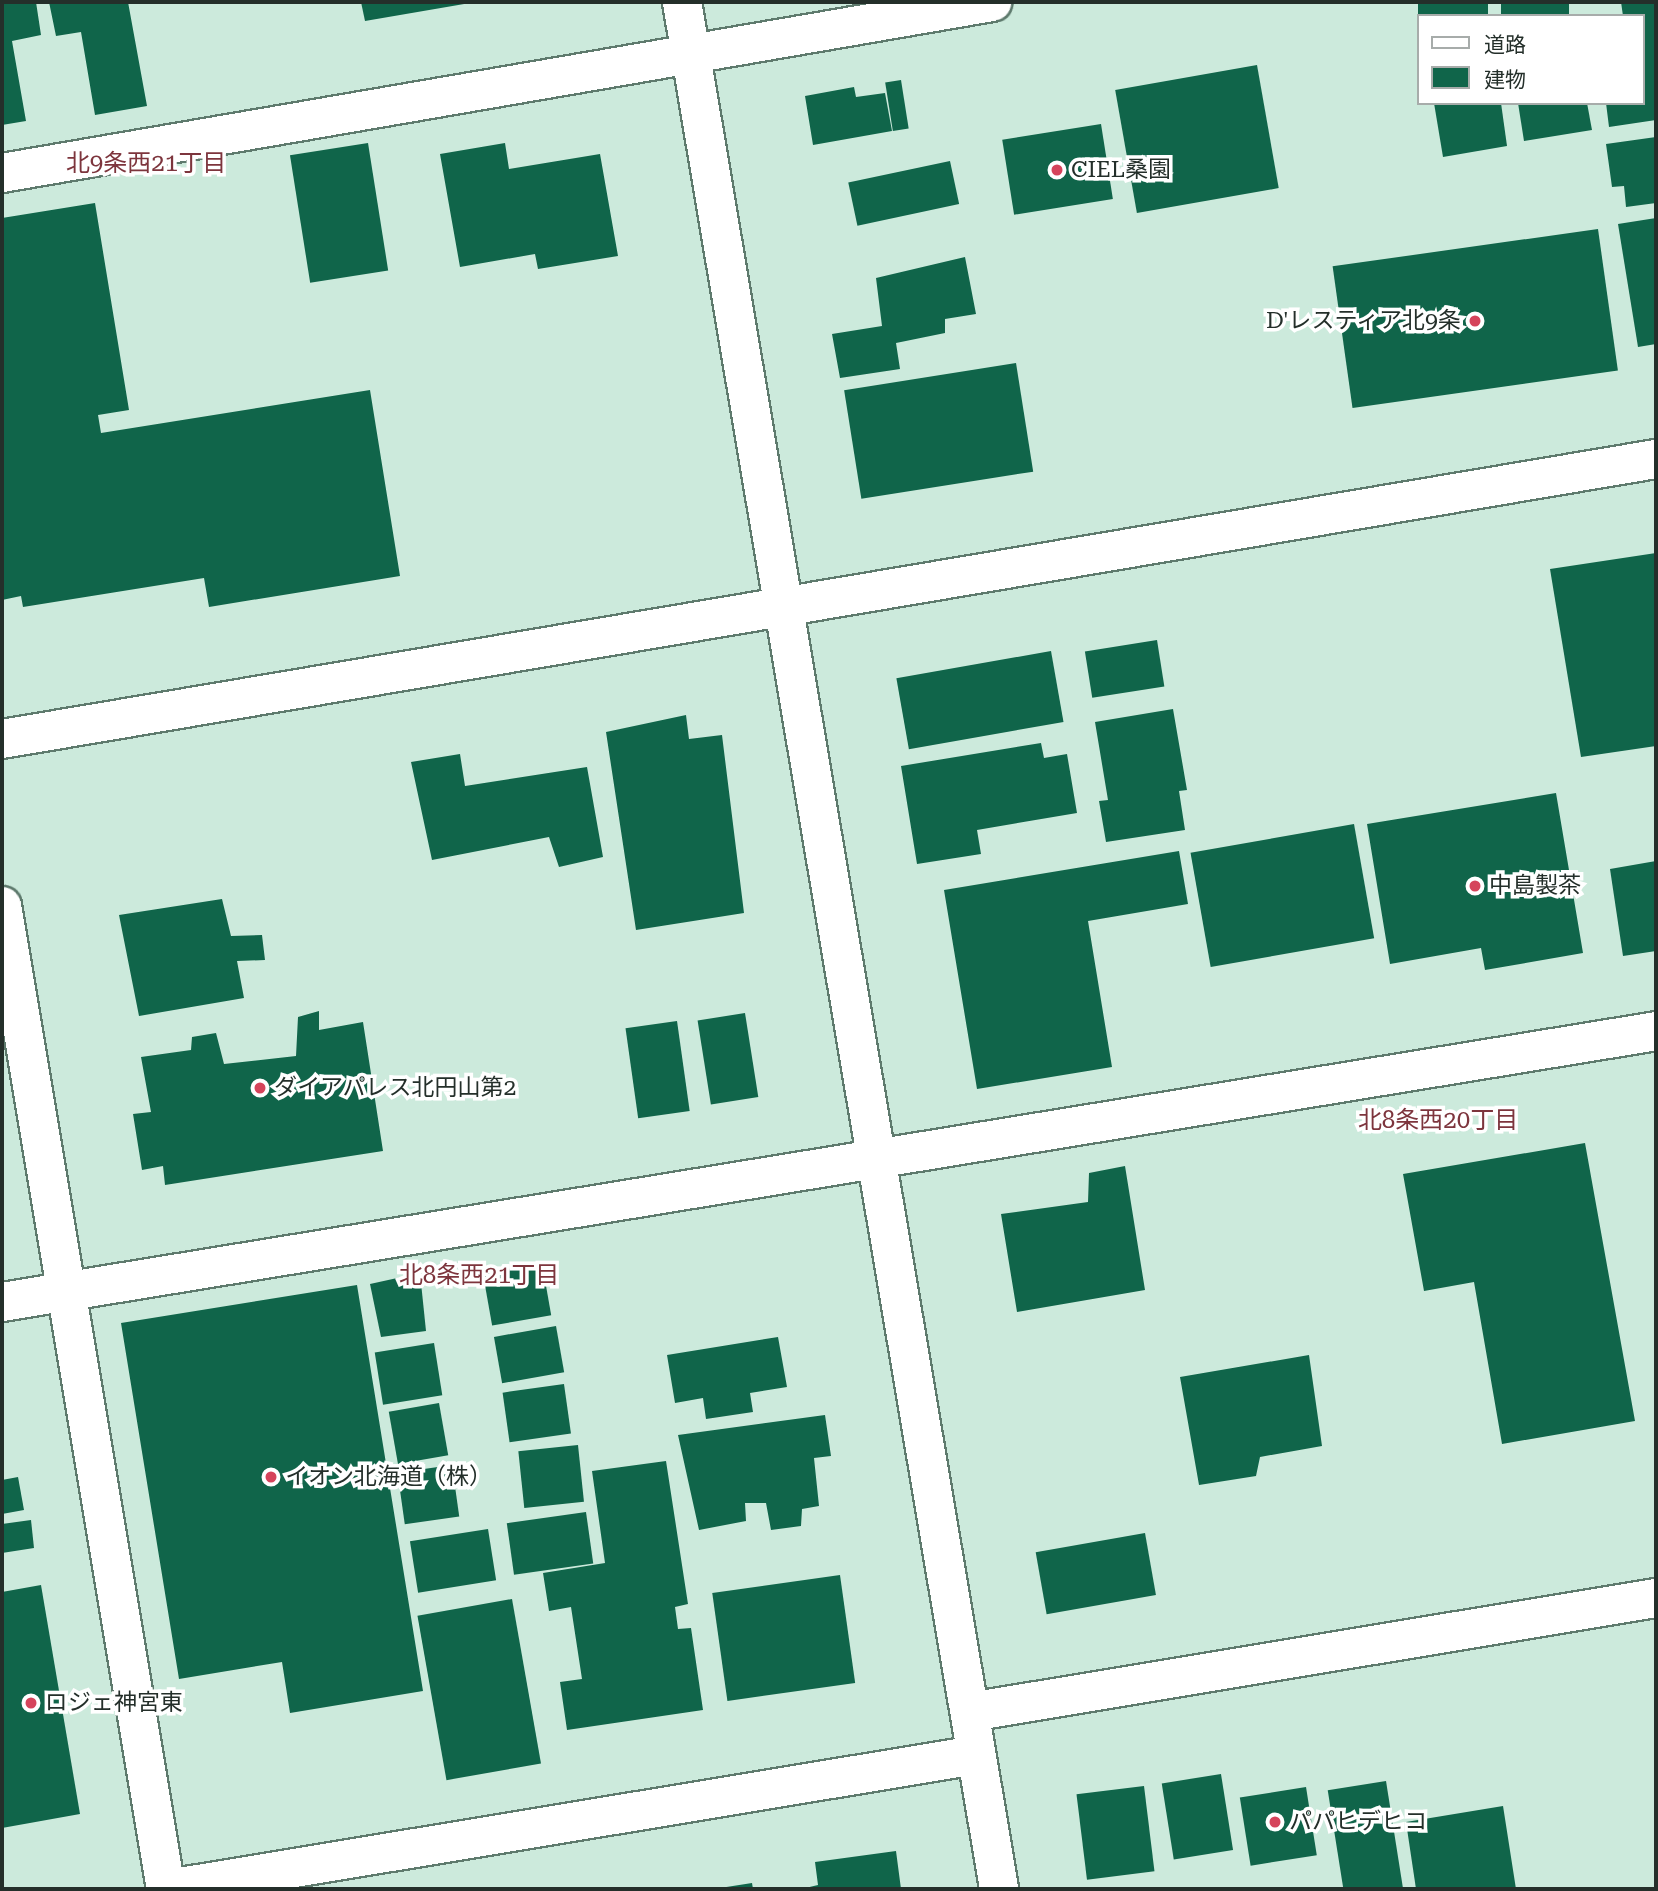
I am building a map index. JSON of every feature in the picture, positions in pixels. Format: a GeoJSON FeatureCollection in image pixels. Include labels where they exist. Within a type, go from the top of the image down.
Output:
{"type":"FeatureCollection","features":[{"type":"Feature","properties":{"kind":"street"},"geometry":{"type":"LineString","coordinates":[[682,2],[999,1889]]}},
{"type":"Feature","properties":{"kind":"street"},"geometry":{"type":"LineString","coordinates":[[2,173],[992,2]]}},
{"type":"Feature","properties":{"kind":"street"},"geometry":{"type":"LineString","coordinates":[[2,739],[1656,459]]}},
{"type":"Feature","properties":{"kind":"street"},"geometry":{"type":"LineString","coordinates":[[2,906],[167,1889],[976,1755]]}},
{"type":"Feature","properties":{"kind":"street"},"geometry":{"type":"LineString","coordinates":[[2,1302],[1656,1031]]}},
{"type":"Feature","properties":{"kind":"street"},"geometry":{"type":"LineString","coordinates":[[970,1712],[1656,1598]]}},
{"type":"Feature","properties":{"kind":"building"},"geometry":{"type":"Polygon","coordinates":[[[2,2],[36,2],[41,35],[12,41],[26,121],[2,125],[2,2]]]}},
{"type":"Feature","properties":{"kind":"building"},"geometry":{"type":"Polygon","coordinates":[[[49,2],[128,2],[147,106],[95,115],[81,32],[56,36],[49,2]]]}},
{"type":"Feature","properties":{"kind":"building"},"geometry":{"type":"Polygon","coordinates":[[[361,2],[470,2],[470,3],[365,21],[361,2]]]}},
{"type":"Feature","properties":{"kind":"building"},"geometry":{"type":"Polygon","coordinates":[[[1418,2],[1488,2],[1488,14],[1418,14],[1418,2]]]}},
{"type":"Feature","properties":{"kind":"building"},"geometry":{"type":"Polygon","coordinates":[[[1501,2],[1569,2],[1569,14],[1501,14],[1501,2]]]}},
{"type":"Feature","properties":{"kind":"building"},"geometry":{"type":"Polygon","coordinates":[[[1621,2],[1656,2],[1656,120],[1609,127],[1606,105],[1644,105],[1644,14],[1623,14],[1621,2]]]}},
{"type":"Feature","properties":{"kind":"building"},"geometry":{"type":"Polygon","coordinates":[[[1257,65],[1279,188],[1137,213],[1115,90],[1257,65]]]}},
{"type":"Feature","properties":{"kind":"building"},"geometry":{"type":"Polygon","coordinates":[[[901,80],[909,128],[893,131],[885,83],[901,80]]]}},
{"type":"Feature","properties":{"kind":"building"},"geometry":{"type":"Polygon","coordinates":[[[854,87],[856,97],[885,93],[892,131],[813,145],[805,96],[854,87]]]}},
{"type":"Feature","properties":{"kind":"building"},"geometry":{"type":"Polygon","coordinates":[[[1434,105],[1501,105],[1507,146],[1443,157],[1434,105]]]}},
{"type":"Feature","properties":{"kind":"building"},"geometry":{"type":"Polygon","coordinates":[[[1518,105],[1587,105],[1592,130],[1524,141],[1518,105]]]}},
{"type":"Feature","properties":{"kind":"building","name":"CIEL桑園"},"geometry":{"type":"Polygon","coordinates":[[[1101,124],[1113,199],[1014,215],[1002,140],[1101,124]]]}},
{"type":"Feature","properties":{"kind":"building"},"geometry":{"type":"Polygon","coordinates":[[[1656,137],[1656,203],[1626,207],[1624,186],[1612,187],[1606,144],[1656,137]]]}},
{"type":"Feature","properties":{"kind":"building"},"geometry":{"type":"Polygon","coordinates":[[[368,143],[388,270],[310,283],[290,155],[368,143]]]}},
{"type":"Feature","properties":{"kind":"building"},"geometry":{"type":"Polygon","coordinates":[[[505,143],[509,169],[600,154],[618,256],[538,269],[535,254],[460,267],[440,154],[505,143]]]}},
{"type":"Feature","properties":{"kind":"building"},"geometry":{"type":"Polygon","coordinates":[[[950,161],[959,204],[857,226],[848,183],[950,161]]]}},
{"type":"Feature","properties":{"kind":"building"},"geometry":{"type":"Polygon","coordinates":[[[95,203],[129,410],[98,415],[101,433],[370,390],[400,576],[209,607],[204,578],[23,607],[21,596],[2,600],[2,218],[95,203]]]}},
{"type":"Feature","properties":{"kind":"building"},"geometry":{"type":"Polygon","coordinates":[[[1656,218],[1656,344],[1638,347],[1618,224],[1656,218]]]}},
{"type":"Feature","properties":{"kind":"building","name":"D'レスティア北9条"},"geometry":{"type":"Polygon","coordinates":[[[1598,229],[1618,371],[1353,408],[1333,266],[1598,229]]]}},
{"type":"Feature","properties":{"kind":"building"},"geometry":{"type":"Polygon","coordinates":[[[965,257],[976,314],[945,319],[945,333],[896,343],[900,369],[840,378],[832,334],[882,326],[876,278],[965,257]]]}},
{"type":"Feature","properties":{"kind":"building"},"geometry":{"type":"Polygon","coordinates":[[[1016,363],[1033,472],[861,499],[844,390],[1016,363]]]}},
{"type":"Feature","properties":{"kind":"building"},"geometry":{"type":"Polygon","coordinates":[[[1656,553],[1656,746],[1581,757],[1550,569],[1656,553]]]}},
{"type":"Feature","properties":{"kind":"building"},"geometry":{"type":"Polygon","coordinates":[[[1157,640],[1164,686],[1092,698],[1085,651],[1157,640]]]}},
{"type":"Feature","properties":{"kind":"building"},"geometry":{"type":"Polygon","coordinates":[[[1051,651],[1064,722],[909,749],[896,678],[1051,651]]]}},
{"type":"Feature","properties":{"kind":"building"},"geometry":{"type":"Polygon","coordinates":[[[1173,709],[1187,790],[1179,791],[1185,830],[1106,842],[1099,801],[1108,800],[1095,722],[1173,709]]]}},
{"type":"Feature","properties":{"kind":"building"},"geometry":{"type":"Polygon","coordinates":[[[686,715],[689,739],[722,735],[744,913],[636,930],[606,732],[686,715]]]}},
{"type":"Feature","properties":{"kind":"building"},"geometry":{"type":"Polygon","coordinates":[[[1041,743],[1044,758],[1067,754],[1077,813],[977,830],[981,854],[917,864],[901,766],[1041,743]]]}},
{"type":"Feature","properties":{"kind":"building"},"geometry":{"type":"Polygon","coordinates":[[[460,754],[465,786],[587,767],[603,857],[559,867],[549,837],[432,860],[411,762],[460,754]]]}},
{"type":"Feature","properties":{"kind":"building","name":"中島製茶"},"geometry":{"type":"Polygon","coordinates":[[[1556,793],[1583,953],[1485,970],[1481,948],[1390,964],[1367,824],[1556,793]]]}},
{"type":"Feature","properties":{"kind":"building"},"geometry":{"type":"Polygon","coordinates":[[[1354,824],[1374,938],[1211,967],[1191,853],[1354,824]]]}},
{"type":"Feature","properties":{"kind":"building"},"geometry":{"type":"Polygon","coordinates":[[[1179,851],[1188,904],[1088,921],[1112,1067],[977,1089],[944,890],[1179,851]]]}},
{"type":"Feature","properties":{"kind":"building"},"geometry":{"type":"Polygon","coordinates":[[[1656,861],[1656,951],[1623,956],[1610,869],[1656,861]]]}},
{"type":"Feature","properties":{"kind":"building"},"geometry":{"type":"Polygon","coordinates":[[[222,899],[231,936],[262,935],[265,960],[237,961],[244,998],[139,1016],[119,915],[222,899]]]}},
{"type":"Feature","properties":{"kind":"building","name":"ダイアパレス北円山第2"},"geometry":{"type":"Polygon","coordinates":[[[319,1011],[319,1030],[363,1022],[383,1151],[165,1185],[163,1166],[142,1170],[133,1114],[151,1112],[141,1057],[191,1050],[192,1037],[216,1033],[224,1064],[296,1056],[298,1017],[319,1011]]]}},
{"type":"Feature","properties":{"kind":"building"},"geometry":{"type":"Polygon","coordinates":[[[745,1013],[758,1097],[711,1104],[698,1021],[745,1013]]]}},
{"type":"Feature","properties":{"kind":"building"},"geometry":{"type":"Polygon","coordinates":[[[677,1021],[690,1111],[638,1118],[626,1028],[677,1021]]]}},
{"type":"Feature","properties":{"kind":"building"},"geometry":{"type":"Polygon","coordinates":[[[1585,1143],[1635,1421],[1502,1444],[1474,1282],[1424,1291],[1403,1174],[1585,1143]]]}},
{"type":"Feature","properties":{"kind":"building"},"geometry":{"type":"Polygon","coordinates":[[[1125,1166],[1145,1290],[1017,1312],[1001,1214],[1088,1202],[1089,1173],[1125,1166]]]}},
{"type":"Feature","properties":{"kind":"building"},"geometry":{"type":"Polygon","coordinates":[[[542,1263],[551,1315],[492,1326],[483,1273],[542,1263]]]}},
{"type":"Feature","properties":{"kind":"building"},"geometry":{"type":"Polygon","coordinates":[[[420,1273],[426,1331],[381,1337],[370,1284],[420,1273]]]}},
{"type":"Feature","properties":{"kind":"building"},"geometry":{"type":"Polygon","coordinates":[[[357,1285],[423,1691],[290,1713],[282,1662],[179,1679],[121,1323],[357,1285]]]}},
{"type":"Feature","properties":{"kind":"building"},"geometry":{"type":"Polygon","coordinates":[[[556,1326],[564,1372],[502,1383],[494,1337],[556,1326]]]}},
{"type":"Feature","properties":{"kind":"building"},"geometry":{"type":"Polygon","coordinates":[[[778,1337],[787,1387],[750,1393],[753,1412],[706,1419],[703,1398],[675,1403],[667,1355],[778,1337]]]}},
{"type":"Feature","properties":{"kind":"building"},"geometry":{"type":"Polygon","coordinates":[[[434,1343],[442,1395],[383,1405],[375,1352],[434,1343]]]}},
{"type":"Feature","properties":{"kind":"building"},"geometry":{"type":"Polygon","coordinates":[[[1309,1355],[1322,1446],[1260,1457],[1256,1476],[1199,1485],[1180,1377],[1309,1355]]]}},
{"type":"Feature","properties":{"kind":"building"},"geometry":{"type":"Polygon","coordinates":[[[564,1384],[571,1434],[510,1442],[503,1393],[564,1384]]]}},
{"type":"Feature","properties":{"kind":"building"},"geometry":{"type":"Polygon","coordinates":[[[439,1403],[448,1455],[398,1464],[389,1412],[439,1403]]]}},
{"type":"Feature","properties":{"kind":"building"},"geometry":{"type":"Polygon","coordinates":[[[825,1415],[831,1456],[814,1458],[819,1506],[802,1509],[801,1526],[771,1530],[766,1503],[745,1503],[746,1521],[699,1530],[678,1435],[825,1415]]]}},
{"type":"Feature","properties":{"kind":"building"},"geometry":{"type":"Polygon","coordinates":[[[578,1445],[584,1502],[524,1508],[518,1451],[578,1445]]]}},
{"type":"Feature","properties":{"kind":"building"},"geometry":{"type":"Polygon","coordinates":[[[666,1461],[688,1604],[675,1607],[678,1629],[691,1628],[703,1710],[567,1730],[560,1682],[582,1679],[571,1607],[549,1611],[543,1573],[605,1563],[592,1471],[666,1461]]]}},
{"type":"Feature","properties":{"kind":"building"},"geometry":{"type":"Polygon","coordinates":[[[452,1465],[459,1516],[405,1524],[398,1473],[452,1465]]]}},
{"type":"Feature","properties":{"kind":"building"},"geometry":{"type":"Polygon","coordinates":[[[18,1477],[24,1510],[2,1514],[2,1480],[18,1477]]]}},
{"type":"Feature","properties":{"kind":"building"},"geometry":{"type":"Polygon","coordinates":[[[586,1512],[593,1563],[514,1575],[507,1523],[586,1512]]]}},
{"type":"Feature","properties":{"kind":"building"},"geometry":{"type":"Polygon","coordinates":[[[31,1520],[34,1548],[2,1553],[2,1524],[31,1520]]]}},
{"type":"Feature","properties":{"kind":"building"},"geometry":{"type":"Polygon","coordinates":[[[488,1529],[496,1580],[418,1593],[410,1541],[488,1529]]]}},
{"type":"Feature","properties":{"kind":"building"},"geometry":{"type":"Polygon","coordinates":[[[1145,1533],[1156,1595],[1047,1614],[1036,1552],[1145,1533]]]}},
{"type":"Feature","properties":{"kind":"building"},"geometry":{"type":"Polygon","coordinates":[[[840,1575],[855,1683],[727,1701],[712,1593],[840,1575]]]}},
{"type":"Feature","properties":{"kind":"building","name":"ロジェ神宮東"},"geometry":{"type":"Polygon","coordinates":[[[41,1585],[80,1814],[2,1828],[2,1592],[41,1585]]]}},
{"type":"Feature","properties":{"kind":"building"},"geometry":{"type":"Polygon","coordinates":[[[512,1599],[541,1763],[446,1780],[417,1616],[512,1599]]]}},
{"type":"Feature","properties":{"kind":"building"},"geometry":{"type":"Polygon","coordinates":[[[1221,1774],[1233,1850],[1174,1859],[1162,1783],[1221,1774]]]}},
{"type":"Feature","properties":{"kind":"building"},"geometry":{"type":"Polygon","coordinates":[[[1386,1781],[1403,1889],[1343,1889],[1328,1790],[1386,1781]]]}},
{"type":"Feature","properties":{"kind":"building"},"geometry":{"type":"Polygon","coordinates":[[[1144,1786],[1154,1871],[1087,1880],[1077,1794],[1144,1786]]]}},
{"type":"Feature","properties":{"kind":"building"},"geometry":{"type":"Polygon","coordinates":[[[1306,1787],[1317,1855],[1251,1866],[1240,1797],[1306,1787]]]}},
{"type":"Feature","properties":{"kind":"building"},"geometry":{"type":"Polygon","coordinates":[[[1503,1806],[1516,1889],[1416,1889],[1406,1822],[1503,1806]]]}},
{"type":"Feature","properties":{"kind":"building"},"geometry":{"type":"Polygon","coordinates":[[[896,1851],[901,1889],[801,1889],[818,1885],[815,1862],[896,1851]]]}},
{"type":"Feature","properties":{"kind":"building"},"geometry":{"type":"Polygon","coordinates":[[[752,1883],[753,1889],[720,1889],[720,1888],[752,1883]]]}},
{"type":"Feature","properties":{"kind":"place","name":"CIEL桑園"},"geometry":{"type":"Point","coordinates":[1057,170]}},
{"type":"Feature","properties":{"kind":"place","name":"D'レスティア北9条"},"geometry":{"type":"Point","coordinates":[1475,321]}},
{"type":"Feature","properties":{"kind":"place","name":"中島製茶"},"geometry":{"type":"Point","coordinates":[1475,886]}},
{"type":"Feature","properties":{"kind":"place","name":"ダイアパレス北円山第2"},"geometry":{"type":"Point","coordinates":[260,1088]}},
{"type":"Feature","properties":{"kind":"place","name":"イオン北海道（株）"},"geometry":{"type":"Point","coordinates":[271,1477]}},
{"type":"Feature","properties":{"kind":"place","name":"ロジェ神宮東"},"geometry":{"type":"Point","coordinates":[31,1703]}},
{"type":"Feature","properties":{"kind":"place","name":"パパヒデヒコ"},"geometry":{"type":"Point","coordinates":[1275,1822]}},
{"type":"Feature","properties":{"kind":"district","name":"北9条西21丁目"},"geometry":{"type":"Point","coordinates":[146,164]}},
{"type":"Feature","properties":{"kind":"district","name":"北8条西20丁目"},"geometry":{"type":"Point","coordinates":[1438,1121]}},
{"type":"Feature","properties":{"kind":"district","name":"北8条西21丁目"},"geometry":{"type":"Point","coordinates":[479,1276]}}]}
